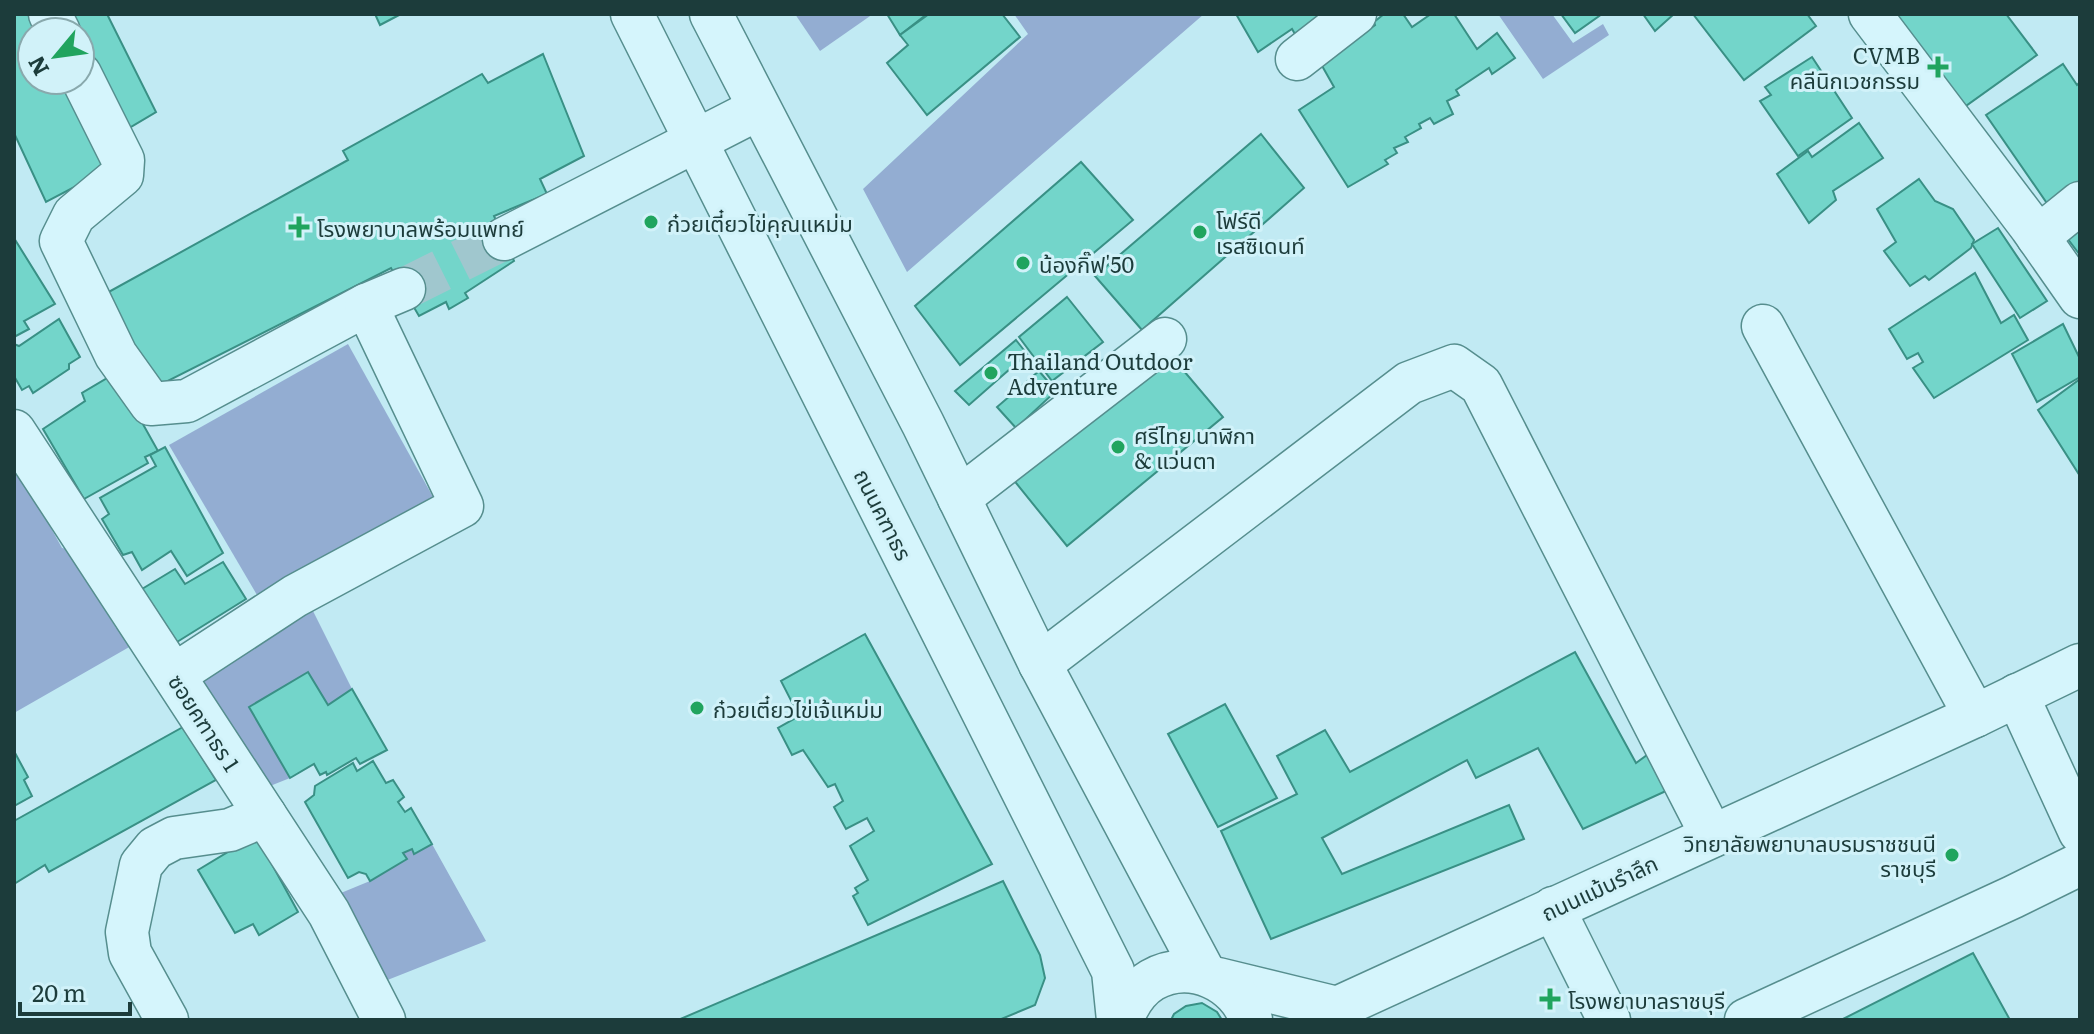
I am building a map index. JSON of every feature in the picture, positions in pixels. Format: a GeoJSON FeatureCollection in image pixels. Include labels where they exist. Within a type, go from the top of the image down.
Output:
{"type":"FeatureCollection","features":[{"type":"Feature","properties":{"kind":"street","name":"ถนนคฑาธร"},"geometry":{"type":"LineString","coordinates":[[632,14],[1113,971],[1120,1020]]}},
{"type":"Feature","properties":{"kind":"street"},"geometry":{"type":"LineString","coordinates":[[711,14],[959,498],[1040,664],[1212,977],[1235,992],[1251,1020]]}},
{"type":"Feature","properties":{"kind":"street"},"geometry":{"type":"LineString","coordinates":[[1297,59],[1355,14]]}},
{"type":"Feature","properties":{"kind":"street"},"geometry":{"type":"LineString","coordinates":[[1870,14],[2080,297]]}},
{"type":"Feature","properties":{"kind":"street"},"geometry":{"type":"LineString","coordinates":[[91,96],[123,160],[122,175],[74,215],[61,241],[116,355],[151,404],[187,401],[366,305],[404,289]]}},
{"type":"Feature","properties":{"kind":"street"},"geometry":{"type":"LineString","coordinates":[[504,239],[758,109]]}},
{"type":"Feature","properties":{"kind":"street"},"geometry":{"type":"LineString","coordinates":[[2038,237],[2080,203]]}},
{"type":"Feature","properties":{"kind":"street"},"geometry":{"type":"LineString","coordinates":[[174,675],[295,596],[462,506],[366,305]]}},
{"type":"Feature","properties":{"kind":"street"},"geometry":{"type":"LineString","coordinates":[[1763,326],[1975,716]]}},
{"type":"Feature","properties":{"kind":"street"},"geometry":{"type":"LineString","coordinates":[[959,498],[1165,339]]}},
{"type":"Feature","properties":{"kind":"street"},"geometry":{"type":"LineString","coordinates":[[1040,664],[1409,383],[1454,366],[1481,385],[1712,836]]}},
{"type":"Feature","properties":{"kind":"street","name":"ซอยคฑาธร 1"},"geometry":{"type":"LineString","coordinates":[[14,431],[329,913],[384,1020]]}},
{"type":"Feature","properties":{"kind":"street","name":"ถนนแม้นรำลึก"},"geometry":{"type":"LineString","coordinates":[[1329,1014],[2080,665]]}},
{"type":"Feature","properties":{"kind":"street"},"geometry":{"type":"LineString","coordinates":[[2017,695],[2080,832]]}},
{"type":"Feature","properties":{"kind":"street"},"geometry":{"type":"LineString","coordinates":[[167,1020],[130,953],[127,932],[141,865],[155,848],[174,838],[230,830],[265,815]]}},
{"type":"Feature","properties":{"kind":"street"},"geometry":{"type":"LineString","coordinates":[[1746,1020],[2080,864]]}},
{"type":"Feature","properties":{"kind":"street"},"geometry":{"type":"LineString","coordinates":[[1553,908],[1609,1020]]}},
{"type":"Feature","properties":{"kind":"street"},"geometry":{"type":"LineString","coordinates":[[1120,1020],[1130,1000],[1152,980],[1178,972],[1212,977],[1329,1014]]}},
{"type":"Feature","properties":{"kind":"shaded area"},"geometry":{"type":"Polygon","coordinates":[[[795,14],[873,14],[820,51],[795,14]]]}},
{"type":"Feature","properties":{"kind":"shaded area"},"geometry":{"type":"Polygon","coordinates":[[[1014,14],[1204,14],[907,272],[863,189],[1028,34],[1014,14]]]}},
{"type":"Feature","properties":{"kind":"shaded area"},"geometry":{"type":"Polygon","coordinates":[[[1498,14],[1552,14],[1573,43],[1603,24],[1609,35],[1543,79],[1498,14]]]}},
{"type":"Feature","properties":{"kind":"shaded area"},"geometry":{"type":"Polygon","coordinates":[[[348,344],[433,497],[257,595],[169,445],[348,344]]]}},
{"type":"Feature","properties":{"kind":"shaded area"},"geometry":{"type":"Polygon","coordinates":[[[14,468],[48,510],[46,519],[62,548],[73,550],[102,587],[98,599],[116,628],[130,630],[138,642],[14,713],[14,468]]]}},
{"type":"Feature","properties":{"kind":"shaded area"},"geometry":{"type":"Polygon","coordinates":[[[308,601],[352,689],[328,705],[308,672],[250,707],[290,778],[265,788],[191,674],[308,601]]]}},
{"type":"Feature","properties":{"kind":"shaded area"},"geometry":{"type":"Polygon","coordinates":[[[432,844],[486,941],[385,981],[336,895],[370,881],[406,859],[403,853],[412,849],[415,854],[432,844]]]}},
{"type":"Feature","properties":{"kind":"building"},"geometry":{"type":"Polygon","coordinates":[[[14,14],[32,14],[16,16],[16,96],[70,96],[105,171],[46,202],[14,133],[14,14]]]}},
{"type":"Feature","properties":{"kind":"building"},"geometry":{"type":"Polygon","coordinates":[[[107,14],[156,112],[124,131],[96,73],[96,16],[68,16],[107,14]]]}},
{"type":"Feature","properties":{"kind":"building"},"geometry":{"type":"Polygon","coordinates":[[[375,14],[401,14],[380,25],[375,14]]]}},
{"type":"Feature","properties":{"kind":"building"},"geometry":{"type":"Polygon","coordinates":[[[887,14],[927,14],[900,35],[887,14]]]}},
{"type":"Feature","properties":{"kind":"building"},"geometry":{"type":"Polygon","coordinates":[[[929,14],[1002,14],[1020,37],[927,115],[887,63],[908,45],[900,35],[929,14]]]}},
{"type":"Feature","properties":{"kind":"building"},"geometry":{"type":"Polygon","coordinates":[[[1236,14],[1322,14],[1295,34],[1292,29],[1258,52],[1236,14]]]}},
{"type":"Feature","properties":{"kind":"building"},"geometry":{"type":"Polygon","coordinates":[[[1384,14],[1403,14],[1412,27],[1431,14],[1454,14],[1477,49],[1497,33],[1515,58],[1492,74],[1489,68],[1456,90],[1459,95],[1447,101],[1453,114],[1434,124],[1430,118],[1419,124],[1421,128],[1405,137],[1408,142],[1394,148],[1397,153],[1385,160],[1388,164],[1348,187],[1299,110],[1334,87],[1321,64],[1375,25],[1374,22],[1384,14]]]}},
{"type":"Feature","properties":{"kind":"building"},"geometry":{"type":"Polygon","coordinates":[[[1561,14],[1602,14],[1575,33],[1561,14]]]}},
{"type":"Feature","properties":{"kind":"building"},"geometry":{"type":"Polygon","coordinates":[[[1643,14],[1674,14],[1655,31],[1643,14]]]}},
{"type":"Feature","properties":{"kind":"building"},"geometry":{"type":"Polygon","coordinates":[[[1693,14],[1807,14],[1816,26],[1744,80],[1693,14]]]}},
{"type":"Feature","properties":{"kind":"building"},"geometry":{"type":"Polygon","coordinates":[[[1885,14],[2006,14],[2037,55],[1956,113],[1885,14]]]}},
{"type":"Feature","properties":{"kind":"building","name":"โรงพยาบาลพร้อมแพทย์"},"geometry":{"type":"Polygon","coordinates":[[[543,54],[584,156],[540,179],[547,194],[494,216],[514,261],[465,293],[468,298],[449,309],[446,302],[419,316],[391,268],[152,389],[105,294],[348,160],[343,151],[482,74],[488,83],[543,54]]]}},
{"type":"Feature","properties":{"kind":"building"},"geometry":{"type":"Polygon","coordinates":[[[1812,57],[1852,118],[1798,156],[1760,101],[1771,95],[1765,87],[1812,57]]]}},
{"type":"Feature","properties":{"kind":"building"},"geometry":{"type":"Polygon","coordinates":[[[2063,64],[2077,85],[2080,82],[2080,193],[2053,212],[1986,115],[2063,64]]]}},
{"type":"Feature","properties":{"kind":"building"},"geometry":{"type":"Polygon","coordinates":[[[1859,123],[1883,158],[1833,191],[1836,200],[1809,223],[1777,174],[1808,151],[1812,157],[1859,123]]]}},
{"type":"Feature","properties":{"kind":"building","name":"โฟร์ดี เรสซิเดนท์"},"geometry":{"type":"Polygon","coordinates":[[[1261,134],[1304,188],[1142,330],[1095,276],[1261,134]]]}},
{"type":"Feature","properties":{"kind":"building","name":"น้องกิ๊ฟ'50"},"geometry":{"type":"Polygon","coordinates":[[[1081,162],[1133,220],[960,365],[915,306],[1081,162]]]}},
{"type":"Feature","properties":{"kind":"building"},"geometry":{"type":"Polygon","coordinates":[[[1919,179],[1935,201],[1953,209],[1974,240],[1971,248],[1929,280],[1925,276],[1910,286],[1884,251],[1896,242],[1877,209],[1919,179]]]}},
{"type":"Feature","properties":{"kind":"building"},"geometry":{"type":"Polygon","coordinates":[[[2080,216],[2080,255],[2061,230],[2080,216]]]}},
{"type":"Feature","properties":{"kind":"building"},"geometry":{"type":"Polygon","coordinates":[[[1998,228],[2047,301],[2020,318],[1972,244],[1998,228]]]}},
{"type":"Feature","properties":{"kind":"building"},"geometry":{"type":"Polygon","coordinates":[[[14,238],[55,304],[24,321],[29,329],[14,337],[14,238]]]}},
{"type":"Feature","properties":{"kind":"building"},"geometry":{"type":"Polygon","coordinates":[[[1975,273],[2001,323],[2014,315],[2028,340],[1934,398],[1913,368],[1923,362],[1918,353],[1907,359],[1889,329],[1975,273]]]}},
{"type":"Feature","properties":{"kind":"building"},"geometry":{"type":"Polygon","coordinates":[[[1067,297],[1103,342],[1052,381],[1019,337],[1067,297]]]}},
{"type":"Feature","properties":{"kind":"building"},"geometry":{"type":"Polygon","coordinates":[[[59,319],[80,357],[69,364],[69,369],[33,393],[29,386],[22,390],[14,376],[14,344],[19,346],[59,319]]]}},
{"type":"Feature","properties":{"kind":"building"},"geometry":{"type":"Polygon","coordinates":[[[2063,324],[2080,359],[2080,377],[2037,402],[2012,354],[2063,324]]]}},
{"type":"Feature","properties":{"kind":"building","name":"Thailand Outdoor Adventure"},"geometry":{"type":"Polygon","coordinates":[[[1016,340],[1027,354],[969,405],[955,391],[1016,340]]]}},
{"type":"Feature","properties":{"kind":"building","name":"ศรีไทย นาฬิกา & แว่นตา"},"geometry":{"type":"Polygon","coordinates":[[[1167,351],[1223,417],[1067,546],[1012,478],[1167,351]]]}},
{"type":"Feature","properties":{"kind":"building","name":"Thailand Outdoor Adventure"},"geometry":{"type":"Polygon","coordinates":[[[1039,371],[1056,391],[1016,428],[997,407],[1039,371]]]}},
{"type":"Feature","properties":{"kind":"building"},"geometry":{"type":"Polygon","coordinates":[[[109,377],[121,385],[158,451],[145,457],[148,463],[84,499],[43,429],[85,401],[82,393],[109,377]]]}},
{"type":"Feature","properties":{"kind":"building"},"geometry":{"type":"Polygon","coordinates":[[[2080,379],[2080,476],[2038,410],[2080,379]]]}},
{"type":"Feature","properties":{"kind":"building"},"geometry":{"type":"Polygon","coordinates":[[[165,447],[223,553],[187,576],[171,551],[142,570],[132,552],[123,555],[102,519],[109,514],[100,498],[156,466],[150,455],[165,447]]]}},
{"type":"Feature","properties":{"kind":"building"},"geometry":{"type":"Polygon","coordinates":[[[223,562],[246,599],[177,642],[142,589],[175,569],[185,584],[223,562]]]}},
{"type":"Feature","properties":{"kind":"building"},"geometry":{"type":"Polygon","coordinates":[[[865,634],[992,864],[868,925],[853,896],[858,893],[855,888],[868,880],[850,846],[874,831],[867,818],[846,829],[834,807],[843,801],[835,784],[828,787],[803,750],[792,755],[778,728],[799,716],[781,681],[865,634]]]}},
{"type":"Feature","properties":{"kind":"building"},"geometry":{"type":"Polygon","coordinates":[[[1575,652],[1636,763],[1647,755],[1666,791],[1583,829],[1538,748],[1476,778],[1467,760],[1322,838],[1342,874],[1509,805],[1524,839],[1271,939],[1221,831],[1297,794],[1277,756],[1325,730],[1350,772],[1575,652]]]}},
{"type":"Feature","properties":{"kind":"building"},"geometry":{"type":"Polygon","coordinates":[[[308,672],[328,705],[352,689],[387,750],[360,764],[356,758],[327,775],[326,772],[320,775],[314,764],[290,778],[249,707],[308,672]]]}},
{"type":"Feature","properties":{"kind":"building"},"geometry":{"type":"Polygon","coordinates":[[[1225,704],[1277,798],[1218,827],[1168,734],[1225,704]]]}},
{"type":"Feature","properties":{"kind":"building"},"geometry":{"type":"Polygon","coordinates":[[[183,727],[216,780],[49,872],[45,865],[14,884],[14,821],[183,727]]]}},
{"type":"Feature","properties":{"kind":"building"},"geometry":{"type":"Polygon","coordinates":[[[14,751],[28,777],[24,780],[32,796],[14,806],[14,751]]]}},
{"type":"Feature","properties":{"kind":"building"},"geometry":{"type":"Polygon","coordinates":[[[373,761],[386,783],[393,780],[404,797],[398,802],[405,812],[411,808],[432,844],[414,854],[412,849],[403,853],[407,859],[370,881],[366,874],[359,872],[348,878],[305,802],[314,795],[315,786],[353,763],[357,771],[373,761]]]}},
{"type":"Feature","properties":{"kind":"building"},"geometry":{"type":"Polygon","coordinates":[[[256,835],[298,912],[259,935],[253,924],[235,933],[198,870],[256,835]]]}},
{"type":"Feature","properties":{"kind":"building"},"geometry":{"type":"Polygon","coordinates":[[[1003,881],[1040,955],[1045,978],[1035,1005],[999,1020],[678,1020],[1003,881]]]}},
{"type":"Feature","properties":{"kind":"building"},"geometry":{"type":"Polygon","coordinates":[[[1973,953],[2010,1020],[1841,1020],[1973,953]]]}},
{"type":"Feature","properties":{"kind":"building"},"geometry":{"type":"Polygon","coordinates":[[[1202,1003],[1217,1012],[1222,1020],[1171,1020],[1186,1006],[1202,1003]]]}},
{"type":"Feature","properties":{"kind":"tunnel"},"geometry":{"type":"LineString","coordinates":[[404,289],[504,239]]}},
{"type":"Feature","properties":{"kind":"place","name":"CVMB คลีนิกเวชกรรม"},"geometry":{"type":"Point","coordinates":[1938,67]}},
{"type":"Feature","properties":{"kind":"place","name":"ก๋วยเตี๋ยวไข่คุณแหม่ม"},"geometry":{"type":"Point","coordinates":[651,222]}},
{"type":"Feature","properties":{"kind":"place","name":"โรงพยาบาลพร้อมแพทย์"},"geometry":{"type":"Point","coordinates":[299,227]}},
{"type":"Feature","properties":{"kind":"place","name":"โฟร์ดี เรสซิเดนท์"},"geometry":{"type":"Point","coordinates":[1200,232]}},
{"type":"Feature","properties":{"kind":"place","name":"น้องกิ๊ฟ'50"},"geometry":{"type":"Point","coordinates":[1023,263]}},
{"type":"Feature","properties":{"kind":"place","name":"Thailand Outdoor Adventure"},"geometry":{"type":"Point","coordinates":[991,373]}},
{"type":"Feature","properties":{"kind":"place","name":"ศรีไทย นาฬิกา & แว่นตา"},"geometry":{"type":"Point","coordinates":[1118,447]}},
{"type":"Feature","properties":{"kind":"place","name":"ก๋วยเตี๋ยวไข่เจ้แหม่ม"},"geometry":{"type":"Point","coordinates":[697,708]}},
{"type":"Feature","properties":{"kind":"place","name":"วิทยาลัยพยาบาลบรมราชชนนี ราชบุรี"},"geometry":{"type":"Point","coordinates":[1952,855]}},
{"type":"Feature","properties":{"kind":"place","name":"โรงพยาบาลราชบุรี"},"geometry":{"type":"Point","coordinates":[1550,999]}}]}
